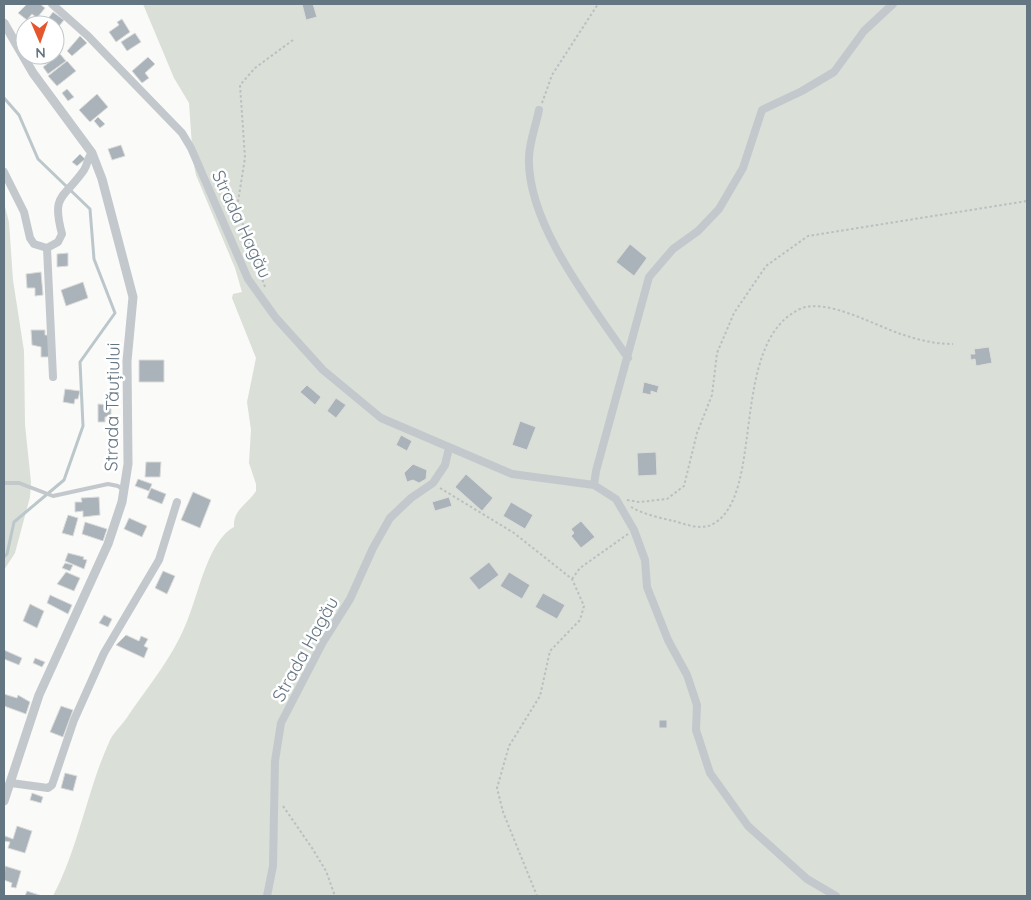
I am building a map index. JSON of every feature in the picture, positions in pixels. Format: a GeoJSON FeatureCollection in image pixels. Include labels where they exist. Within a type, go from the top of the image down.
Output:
{"type":"FeatureCollection","features":[{"type":"Feature","properties":{"kind":"street","name":"Strada Hagău"},"geometry":{"type":"LineString","coordinates":[[52,4],[88,36],[182,133],[191,148],[248,279],[276,318],[323,370],[381,418],[449,448],[512,474],[594,485]]}},
{"type":"Feature","properties":{"kind":"street"},"geometry":{"type":"LineString","coordinates":[[836,896],[807,879],[748,826],[710,773],[696,730],[697,705],[687,675],[668,640],[647,587],[645,560],[634,530],[616,499],[594,485],[596,471],[649,277],[673,249],[698,231],[719,209],[743,168],[762,110],[802,91],[834,72],[864,31],[893,4]]}},
{"type":"Feature","properties":{"kind":"street","name":"Strada Tăuțiului"},"geometry":{"type":"LineString","coordinates":[[4,23],[33,73],[92,153],[102,179],[133,297],[127,361],[128,464],[125,492],[108,544],[39,695],[4,801]]}},
{"type":"Feature","properties":{"kind":"street"},"geometry":{"type":"LineString","coordinates":[[539,110],[528,158],[533,197],[552,242],[628,358]]}},
{"type":"Feature","properties":{"kind":"street"},"geometry":{"type":"LineString","coordinates":[[4,172],[24,212],[30,238],[34,244],[47,248],[58,242],[62,234],[57,207],[59,199],[86,168],[88,157],[92,153]]}},
{"type":"Feature","properties":{"kind":"street"},"geometry":{"type":"LineString","coordinates":[[47,248],[53,377]]}},
{"type":"Feature","properties":{"kind":"street","name":"Strada Hagău"},"geometry":{"type":"LineString","coordinates":[[267,896],[274,866],[275,761],[281,723],[323,642],[350,599],[373,548],[390,518],[411,498],[433,483],[445,465],[449,448]]}},
{"type":"Feature","properties":{"kind":"street"},"geometry":{"type":"LineString","coordinates":[[11,783],[48,788],[52,785],[74,720],[104,652],[158,560],[177,502]]}},
{"type":"Feature","properties":{"kind":"lane"},"geometry":{"type":"LineString","coordinates":[[4,482],[19,483],[51,495],[108,484],[118,486],[125,492]]}},
{"type":"Feature","properties":{"kind":"path"},"geometry":{"type":"LineString","coordinates":[[539,110],[552,75],[598,4]]}},
{"type":"Feature","properties":{"kind":"path"},"geometry":{"type":"LineString","coordinates":[[267,291],[237,208],[245,158],[240,85],[255,68],[293,40]]}},
{"type":"Feature","properties":{"kind":"path"},"geometry":{"type":"LineString","coordinates":[[616,499],[639,502],[666,499],[684,486],[697,433],[712,395],[717,353],[734,313],[766,266],[808,236],[1027,202]]}},
{"type":"Feature","properties":{"kind":"path"},"geometry":{"type":"LineString","coordinates":[[628,500],[628,505],[634,508],[694,526],[710,526],[721,518],[730,506],[740,472],[758,364],[767,342],[791,314],[801,308],[822,307],[846,312],[869,323],[910,337],[953,344]]}},
{"type":"Feature","properties":{"kind":"path"},"geometry":{"type":"LineString","coordinates":[[433,483],[514,533],[572,580],[584,606],[580,620],[550,651],[540,696],[509,746],[497,788],[503,812],[538,896]]}},
{"type":"Feature","properties":{"kind":"path"},"geometry":{"type":"LineString","coordinates":[[572,580],[580,568],[634,530]]}},
{"type":"Feature","properties":{"kind":"path"},"geometry":{"type":"LineString","coordinates":[[275,793],[322,863],[335,896]]}},
{"type":"Feature","properties":{"kind":"shaded area"},"geometry":{"type":"Polygon","coordinates":[[[143,4],[1027,4],[1027,896],[53,896],[70,858],[95,779],[110,740],[170,655],[184,630],[211,554],[225,534],[234,527],[238,511],[256,491],[256,484],[249,463],[251,430],[247,402],[256,358],[232,298],[233,294],[242,292],[235,268],[196,175],[193,161],[189,103],[174,78],[143,4]]]}},
{"type":"Feature","properties":{"kind":"shaded area"},"geometry":{"type":"Polygon","coordinates":[[[4,203],[9,222],[13,280],[24,351],[25,425],[31,482],[30,497],[15,553],[4,570],[4,203]]]}},
{"type":"Feature","properties":{"kind":"building"},"geometry":{"type":"Polygon","coordinates":[[[27,4],[40,4],[45,8],[39,15],[21,15],[18,13],[27,4]]]}},
{"type":"Feature","properties":{"kind":"building"},"geometry":{"type":"Polygon","coordinates":[[[302,4],[313,4],[317,17],[306,20],[302,4]]]}},
{"type":"Feature","properties":{"kind":"building"},"geometry":{"type":"Polygon","coordinates":[[[122,19],[130,32],[116,42],[109,32],[119,25],[117,22],[122,19]]]}},
{"type":"Feature","properties":{"kind":"building"},"geometry":{"type":"Polygon","coordinates":[[[135,33],[141,42],[127,51],[121,42],[135,33]]]}},
{"type":"Feature","properties":{"kind":"building"},"geometry":{"type":"Polygon","coordinates":[[[80,36],[87,43],[72,56],[67,51],[80,36]]]}},
{"type":"Feature","properties":{"kind":"building"},"geometry":{"type":"Polygon","coordinates":[[[148,57],[155,64],[145,73],[149,78],[142,83],[132,71],[148,57]]]}},
{"type":"Feature","properties":{"kind":"building"},"geometry":{"type":"Polygon","coordinates":[[[67,61],[76,71],[57,86],[48,76],[62,65],[65,65],[67,61]]]}},
{"type":"Feature","properties":{"kind":"building"},"geometry":{"type":"Polygon","coordinates":[[[46,65],[60,65],[48,74],[43,67],[46,65]]]}},
{"type":"Feature","properties":{"kind":"building"},"geometry":{"type":"Polygon","coordinates":[[[67,89],[74,97],[68,101],[62,93],[67,89]]]}},
{"type":"Feature","properties":{"kind":"building"},"geometry":{"type":"Polygon","coordinates":[[[97,94],[108,107],[90,122],[79,110],[97,94]]]}},
{"type":"Feature","properties":{"kind":"building"},"geometry":{"type":"Polygon","coordinates":[[[98,117],[105,124],[100,128],[94,121],[98,117]]]}},
{"type":"Feature","properties":{"kind":"building"},"geometry":{"type":"Polygon","coordinates":[[[121,145],[125,156],[112,160],[108,149],[121,145]]]}},
{"type":"Feature","properties":{"kind":"building"},"geometry":{"type":"Polygon","coordinates":[[[80,154],[85,159],[77,166],[72,162],[80,154]]]}},
{"type":"Feature","properties":{"kind":"building"},"geometry":{"type":"Polygon","coordinates":[[[630,244],[647,258],[634,276],[616,262],[630,244]]]}},
{"type":"Feature","properties":{"kind":"building"},"geometry":{"type":"Polygon","coordinates":[[[68,253],[68,266],[57,267],[57,254],[68,253]]]}},
{"type":"Feature","properties":{"kind":"building"},"geometry":{"type":"Polygon","coordinates":[[[41,272],[43,295],[35,296],[35,288],[27,288],[26,274],[41,272]]]}},
{"type":"Feature","properties":{"kind":"building"},"geometry":{"type":"Polygon","coordinates":[[[83,282],[88,298],[66,306],[61,290],[83,282]]]}},
{"type":"Feature","properties":{"kind":"building"},"geometry":{"type":"Polygon","coordinates":[[[31,330],[45,330],[45,335],[50,335],[51,357],[41,357],[41,347],[32,345],[31,330]]]}},
{"type":"Feature","properties":{"kind":"building"},"geometry":{"type":"Polygon","coordinates":[[[989,347],[992,363],[976,366],[975,359],[971,360],[970,354],[975,354],[974,349],[989,347]]]}},
{"type":"Feature","properties":{"kind":"building"},"geometry":{"type":"Polygon","coordinates":[[[139,360],[164,360],[164,382],[139,382],[139,360]]]}},
{"type":"Feature","properties":{"kind":"building"},"geometry":{"type":"Polygon","coordinates":[[[644,382],[659,386],[657,393],[651,391],[651,395],[642,393],[644,382]]]}},
{"type":"Feature","properties":{"kind":"building"},"geometry":{"type":"Polygon","coordinates":[[[307,385],[321,397],[315,405],[300,392],[307,385]]]}},
{"type":"Feature","properties":{"kind":"building"},"geometry":{"type":"Polygon","coordinates":[[[65,389],[80,391],[78,399],[75,399],[74,404],[63,402],[65,389]]]}},
{"type":"Feature","properties":{"kind":"building"},"geometry":{"type":"Polygon","coordinates":[[[336,398],[346,405],[336,418],[327,411],[336,398]]]}},
{"type":"Feature","properties":{"kind":"building"},"geometry":{"type":"Polygon","coordinates":[[[98,404],[111,405],[111,417],[105,417],[105,422],[98,422],[98,404]]]}},
{"type":"Feature","properties":{"kind":"building"},"geometry":{"type":"Polygon","coordinates":[[[520,421],[536,427],[527,450],[512,445],[520,421]]]}},
{"type":"Feature","properties":{"kind":"building"},"geometry":{"type":"Polygon","coordinates":[[[401,435],[412,441],[407,451],[396,445],[401,435]]]}},
{"type":"Feature","properties":{"kind":"building"},"geometry":{"type":"Polygon","coordinates":[[[656,452],[657,475],[638,476],[637,453],[656,452]]]}},
{"type":"Feature","properties":{"kind":"building"},"geometry":{"type":"Polygon","coordinates":[[[146,462],[161,462],[160,477],[145,477],[146,462]]]}},
{"type":"Feature","properties":{"kind":"building"},"geometry":{"type":"Polygon","coordinates":[[[413,464],[427,470],[426,479],[419,483],[413,480],[407,482],[404,473],[413,464]]]}},
{"type":"Feature","properties":{"kind":"building"},"geometry":{"type":"Polygon","coordinates":[[[466,474],[493,498],[482,511],[455,487],[466,474]]]}},
{"type":"Feature","properties":{"kind":"building"},"geometry":{"type":"Polygon","coordinates":[[[138,479],[152,484],[149,491],[135,486],[138,479]]]}},
{"type":"Feature","properties":{"kind":"building"},"geometry":{"type":"Polygon","coordinates":[[[151,488],[166,494],[162,504],[147,498],[151,488]]]}},
{"type":"Feature","properties":{"kind":"building"},"geometry":{"type":"Polygon","coordinates":[[[193,492],[211,500],[200,528],[181,520],[193,492]]]}},
{"type":"Feature","properties":{"kind":"building"},"geometry":{"type":"Polygon","coordinates":[[[99,497],[100,515],[83,517],[83,511],[75,512],[75,502],[82,502],[81,498],[99,497]]]}},
{"type":"Feature","properties":{"kind":"building"},"geometry":{"type":"Polygon","coordinates":[[[449,497],[452,506],[435,511],[432,502],[449,497]]]}},
{"type":"Feature","properties":{"kind":"building"},"geometry":{"type":"Polygon","coordinates":[[[511,502],[533,515],[525,529],[503,516],[511,502]]]}},
{"type":"Feature","properties":{"kind":"building"},"geometry":{"type":"Polygon","coordinates":[[[68,515],[78,518],[73,536],[62,533],[68,515]]]}},
{"type":"Feature","properties":{"kind":"building"},"geometry":{"type":"Polygon","coordinates":[[[129,518],[147,526],[142,537],[124,529],[129,518]]]}},
{"type":"Feature","properties":{"kind":"building"},"geometry":{"type":"Polygon","coordinates":[[[581,521],[595,537],[581,548],[571,536],[574,533],[571,529],[581,521]]]}},
{"type":"Feature","properties":{"kind":"building"},"geometry":{"type":"Polygon","coordinates":[[[85,522],[107,529],[103,541],[82,534],[85,522]]]}},
{"type":"Feature","properties":{"kind":"building"},"geometry":{"type":"Polygon","coordinates":[[[68,553],[84,557],[83,559],[87,560],[84,569],[65,561],[68,553]]]}},
{"type":"Feature","properties":{"kind":"building"},"geometry":{"type":"Polygon","coordinates":[[[489,562],[499,575],[479,590],[469,578],[489,562]]]}},
{"type":"Feature","properties":{"kind":"building"},"geometry":{"type":"Polygon","coordinates":[[[65,563],[73,565],[70,571],[62,568],[65,563]]]}},
{"type":"Feature","properties":{"kind":"building"},"geometry":{"type":"Polygon","coordinates":[[[163,571],[175,576],[167,594],[155,588],[163,571]]]}},
{"type":"Feature","properties":{"kind":"building"},"geometry":{"type":"Polygon","coordinates":[[[66,572],[80,578],[74,591],[57,584],[66,572]]]}},
{"type":"Feature","properties":{"kind":"building"},"geometry":{"type":"Polygon","coordinates":[[[509,572],[530,585],[522,599],[500,586],[509,572]]]}},
{"type":"Feature","properties":{"kind":"building"},"geometry":{"type":"Polygon","coordinates":[[[543,593],[565,605],[557,619],[535,607],[543,593]]]}},
{"type":"Feature","properties":{"kind":"building"},"geometry":{"type":"Polygon","coordinates":[[[50,595],[72,605],[68,614],[47,603],[50,595]]]}},
{"type":"Feature","properties":{"kind":"building"},"geometry":{"type":"Polygon","coordinates":[[[30,604],[44,611],[37,628],[23,621],[30,604]]]}},
{"type":"Feature","properties":{"kind":"building"},"geometry":{"type":"Polygon","coordinates":[[[104,615],[112,619],[108,627],[99,623],[104,615]]]}},
{"type":"Feature","properties":{"kind":"building"},"geometry":{"type":"Polygon","coordinates":[[[126,635],[139,641],[141,636],[148,639],[144,646],[148,648],[144,658],[116,645],[126,635]]]}},
{"type":"Feature","properties":{"kind":"building"},"geometry":{"type":"Polygon","coordinates":[[[4,650],[22,658],[19,665],[4,659],[4,650]]]}},
{"type":"Feature","properties":{"kind":"building"},"geometry":{"type":"Polygon","coordinates":[[[35,658],[45,662],[42,667],[33,663],[35,658]]]}},
{"type":"Feature","properties":{"kind":"building"},"geometry":{"type":"Polygon","coordinates":[[[4,694],[17,698],[18,695],[30,702],[26,714],[4,706],[4,694]]]}},
{"type":"Feature","properties":{"kind":"building"},"geometry":{"type":"Polygon","coordinates":[[[61,706],[73,710],[63,737],[50,732],[61,706]]]}},
{"type":"Feature","properties":{"kind":"building"},"geometry":{"type":"Polygon","coordinates":[[[659,720],[667,720],[667,728],[659,728],[659,720]]]}},
{"type":"Feature","properties":{"kind":"building"},"geometry":{"type":"Polygon","coordinates":[[[65,773],[77,776],[73,791],[61,788],[65,773]]]}},
{"type":"Feature","properties":{"kind":"building"},"geometry":{"type":"Polygon","coordinates":[[[32,793],[43,797],[41,803],[30,800],[32,793]]]}},
{"type":"Feature","properties":{"kind":"building"},"geometry":{"type":"Polygon","coordinates":[[[17,826],[32,831],[25,853],[8,848],[10,842],[4,841],[5,836],[13,839],[17,826]]]}},
{"type":"Feature","properties":{"kind":"building"},"geometry":{"type":"Polygon","coordinates":[[[5,866],[21,871],[16,888],[11,887],[12,883],[4,880],[5,866]]]}},
{"type":"Feature","properties":{"kind":"building"},"geometry":{"type":"Polygon","coordinates":[[[27,891],[42,896],[25,896],[27,891]]]}},
{"type":"Feature","properties":{"kind":"waterway"},"geometry":{"type":"LineString","coordinates":[[4,98],[19,115],[38,159],[90,209],[94,259],[115,313],[80,362],[83,426],[64,480],[14,522],[7,554],[4,557]]}}]}
